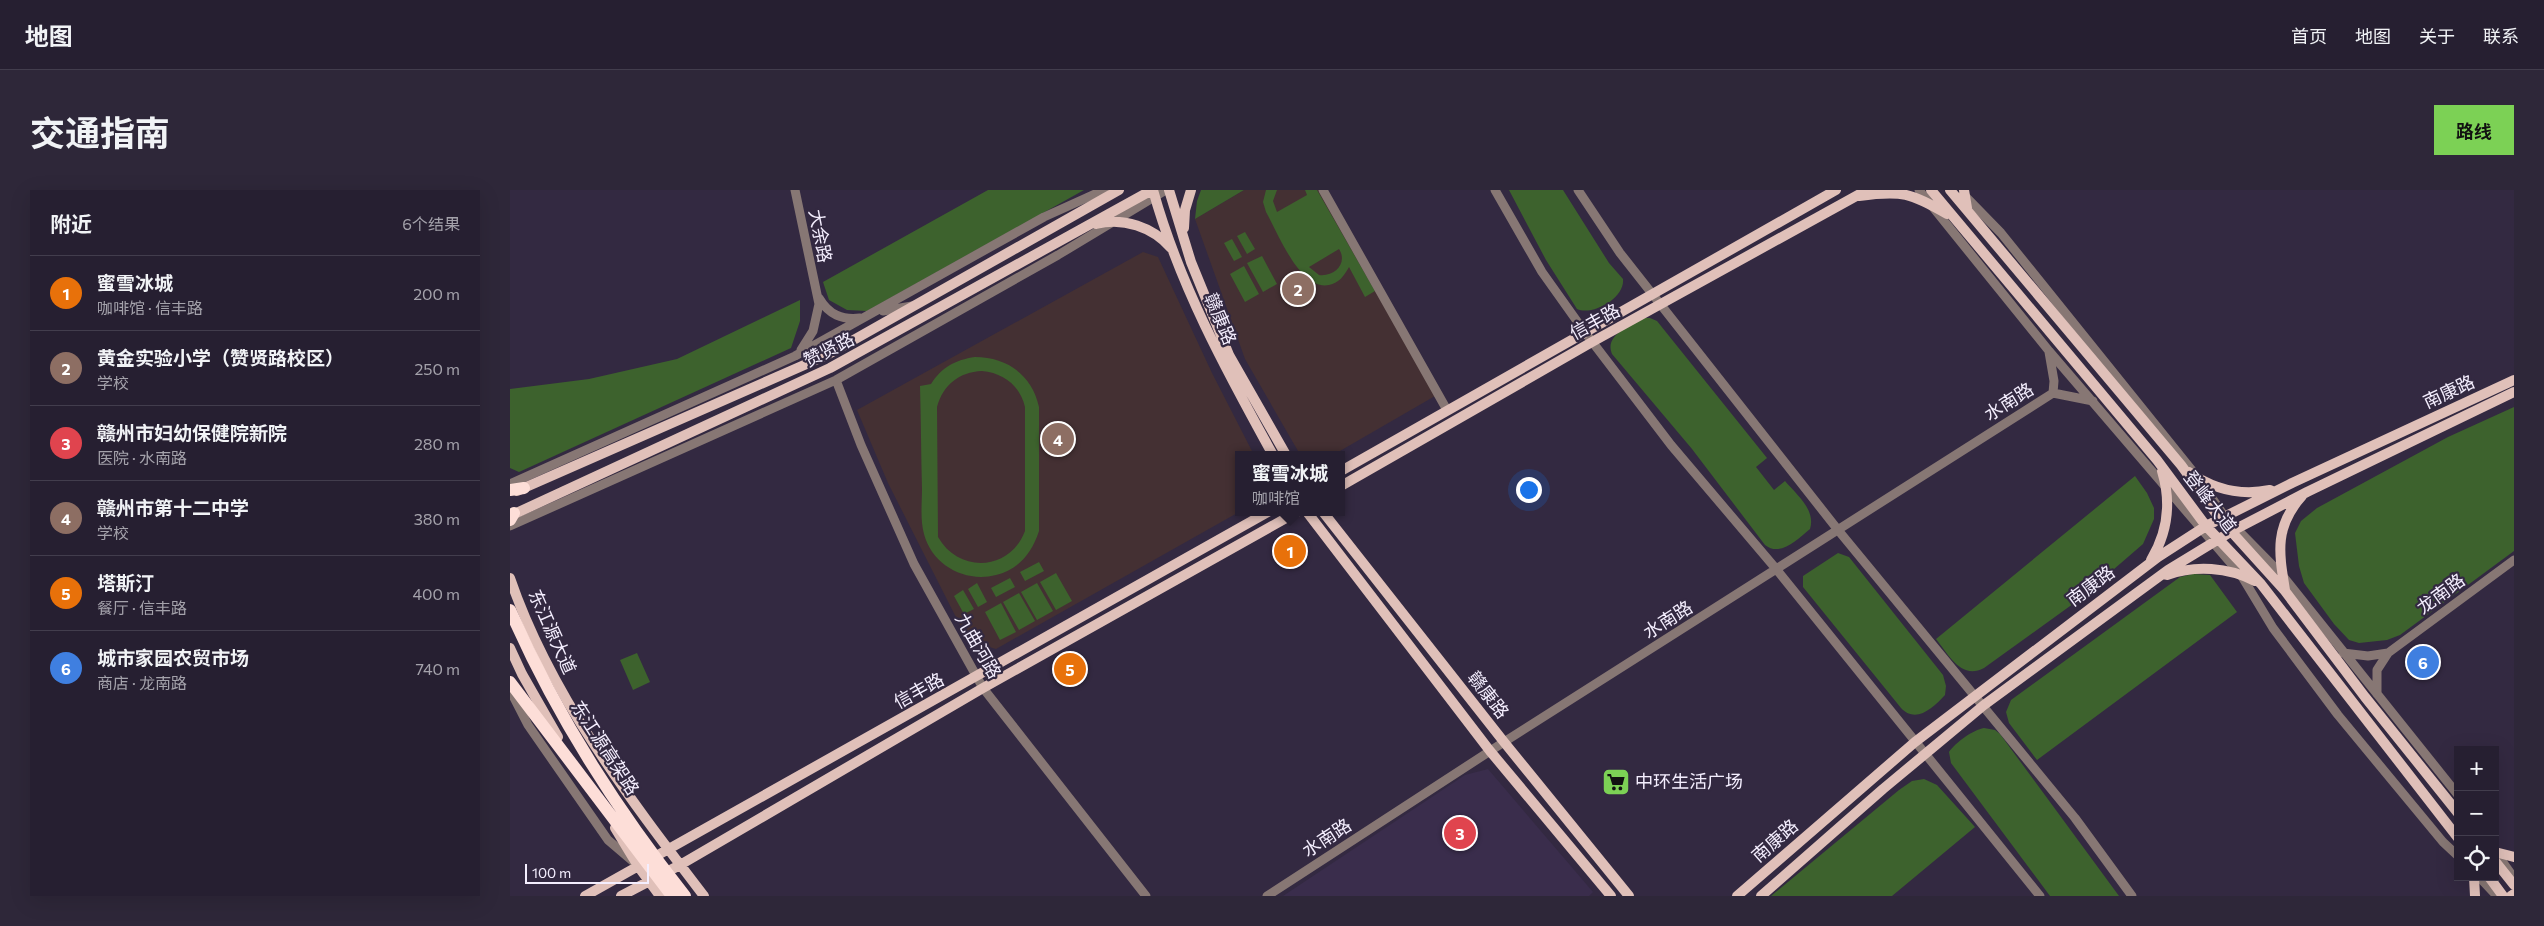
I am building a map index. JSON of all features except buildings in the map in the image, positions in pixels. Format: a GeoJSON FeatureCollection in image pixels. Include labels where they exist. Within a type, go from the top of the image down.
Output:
{"type":"FeatureCollection","features":[{"type":"Feature","properties":{"kind":"highway"},"geometry":{"type":"LineString","coordinates":[[510,490],[524,488]]}},
{"type":"Feature","properties":{"kind":"highway","name":"东江源高架路"},"geometry":{"type":"LineString","coordinates":[[510,610],[553,699],[652,854],[685,896]]}},
{"type":"Feature","properties":{"kind":"highway","name":"东江源高架路"},"geometry":{"type":"LineString","coordinates":[[510,682],[672,896]]}},
{"type":"Feature","properties":{"kind":"main road","name":"赞贤路"},"geometry":{"type":"LineString","coordinates":[[510,494],[827,355],[1119,190]]}},
{"type":"Feature","properties":{"kind":"main road","name":"赣康路"},"geometry":{"type":"LineString","coordinates":[[1167,190],[1186,246],[1229,355],[1284,451]]}},
{"type":"Feature","properties":{"kind":"main road"},"geometry":{"type":"LineString","coordinates":[[1186,246],[1184,219],[1191,190]]}},
{"type":"Feature","properties":{"kind":"main road","name":"信丰路"},"geometry":{"type":"LineString","coordinates":[[1345,484],[1592,342],[1867,190]]}},
{"type":"Feature","properties":{"kind":"main road","name":"登峰大道"},"geometry":{"type":"LineString","coordinates":[[1931,190],[2157,460],[2204,528],[2261,584],[2456,836]]}},
{"type":"Feature","properties":{"kind":"main road","name":"登峰大道"},"geometry":{"type":"LineString","coordinates":[[1950,190],[2181,465],[2222,518],[2286,591],[2365,697],[2454,808]]}},
{"type":"Feature","properties":{"kind":"main road"},"geometry":{"type":"LineString","coordinates":[[1067,218],[1084,208],[1101,191]]}},
{"type":"Feature","properties":{"kind":"main road","name":"信丰路"},"geometry":{"type":"LineString","coordinates":[[1345,469],[1833,191]]}},
{"type":"Feature","properties":{"kind":"main road"},"geometry":{"type":"LineString","coordinates":[[1856,196],[1893,191],[1928,202],[1954,218]]}},
{"type":"Feature","properties":{"kind":"main road","name":"赞贤路"},"geometry":{"type":"LineString","coordinates":[[511,519],[830,368],[1083,228],[1153,192]]}},
{"type":"Feature","properties":{"kind":"main road","name":"赣康路"},"geometry":{"type":"LineString","coordinates":[[1153,192],[1173,251],[1220,359],[1271,451]]}},
{"type":"Feature","properties":{"kind":"main road"},"geometry":{"type":"LineString","coordinates":[[1962,192],[1968,211]]}},
{"type":"Feature","properties":{"kind":"main road"},"geometry":{"type":"LineString","coordinates":[[1083,228],[1112,222],[1127,223],[1145,228],[1160,238],[1173,251]]}},
{"type":"Feature","properties":{"kind":"main road","name":"南康路"},"geometry":{"type":"LineString","coordinates":[[1737,896],[1915,742],[2149,562],[2222,518],[2292,483],[2514,380]]}},
{"type":"Feature","properties":{"kind":"main road","name":"南康路"},"geometry":{"type":"LineString","coordinates":[[1761,896],[1984,705],[2150,582],[2234,530],[2307,492],[2514,392]]}},
{"type":"Feature","properties":{"kind":"main road"},"geometry":{"type":"LineString","coordinates":[[2149,562],[2159,544],[2165,524],[2167,503],[2166,487],[2157,460]]}},
{"type":"Feature","properties":{"kind":"main road"},"geometry":{"type":"LineString","coordinates":[[2181,465],[2200,479],[2224,489],[2243,492],[2273,490],[2292,483]]}},
{"type":"Feature","properties":{"kind":"main road"},"geometry":{"type":"LineString","coordinates":[[2286,591],[2279,549],[2282,530],[2290,513],[2307,492]]}},
{"type":"Feature","properties":{"kind":"main road","name":"信丰路"},"geometry":{"type":"LineString","coordinates":[[585,896],[1261,516]]}},
{"type":"Feature","properties":{"kind":"main road","name":"信丰路"},"geometry":{"type":"LineString","coordinates":[[621,896],[680,865],[983,688],[1290,516]]}},
{"type":"Feature","properties":{"kind":"main road","name":"赣康路"},"geometry":{"type":"LineString","coordinates":[[1310,516],[1490,751],[1611,896]]}},
{"type":"Feature","properties":{"kind":"main road","name":"赣康路"},"geometry":{"type":"LineString","coordinates":[[1326,516],[1504,742],[1629,896]]}},
{"type":"Feature","properties":{"kind":"main road"},"geometry":{"type":"LineString","coordinates":[[2150,582],[2172,573],[2194,569],[2218,569],[2241,575],[2261,584]]}},
{"type":"Feature","properties":{"kind":"main road","name":"东江源大道"},"geometry":{"type":"LineString","coordinates":[[510,578],[546,663],[580,724],[704,896]]}},
{"type":"Feature","properties":{"kind":"main road"},"geometry":{"type":"LineString","coordinates":[[510,648],[542,712],[638,866],[660,896]]}},
{"type":"Feature","properties":{"kind":"main road"},"geometry":{"type":"LineString","coordinates":[[2499,855],[2514,857]]}},
{"type":"Feature","properties":{"kind":"main road"},"geometry":{"type":"LineString","coordinates":[[2499,861],[2514,886]]}},
{"type":"Feature","properties":{"kind":"main road"},"geometry":{"type":"LineString","coordinates":[[2474,881],[2475,896]]}},
{"type":"Feature","properties":{"kind":"main road"},"geometry":{"type":"LineString","coordinates":[[2492,881],[2504,896]]}},
{"type":"Feature","properties":{"kind":"street","name":"大余路"},"geometry":{"type":"LineString","coordinates":[[795,190],[819,304],[816,324],[806,344],[795,356]]}},
{"type":"Feature","properties":{"kind":"street"},"geometry":{"type":"LineString","coordinates":[[511,519],[836,380],[1112,222],[1153,192],[1167,190]]}},
{"type":"Feature","properties":{"kind":"street"},"geometry":{"type":"LineString","coordinates":[[1323,190],[1448,410]]}},
{"type":"Feature","properties":{"kind":"street"},"geometry":{"type":"LineString","coordinates":[[1496,190],[1542,272],[1592,342],[1671,445],[1777,570],[2040,896]]}},
{"type":"Feature","properties":{"kind":"street"},"geometry":{"type":"LineString","coordinates":[[1578,190],[1620,253],[1652,294],[1838,530],[1984,705],[2075,818],[2132,896]]}},
{"type":"Feature","properties":{"kind":"street"},"geometry":{"type":"LineString","coordinates":[[1919,190],[2092,402],[2204,528]]}},
{"type":"Feature","properties":{"kind":"street"},"geometry":{"type":"LineString","coordinates":[[510,484],[795,356],[1044,218],[1101,191]]}},
{"type":"Feature","properties":{"kind":"street"},"geometry":{"type":"LineString","coordinates":[[1962,192],[2001,232],[2200,479],[2222,518]]}},
{"type":"Feature","properties":{"kind":"street"},"geometry":{"type":"LineString","coordinates":[[815,289],[823,305],[836,316],[848,319],[867,316],[892,308],[915,306]]}},
{"type":"Feature","properties":{"kind":"street"},"geometry":{"type":"LineString","coordinates":[[889,350],[912,323]]}},
{"type":"Feature","properties":{"kind":"street"},"geometry":{"type":"LineString","coordinates":[[2049,351],[2054,382],[2052,394]]}},
{"type":"Feature","properties":{"kind":"street"},"geometry":{"type":"LineString","coordinates":[[768,381],[795,356]]}},
{"type":"Feature","properties":{"kind":"street","name":"九曲河路"},"geometry":{"type":"LineString","coordinates":[[836,380],[861,445],[914,564],[983,688],[1146,896]]}},
{"type":"Feature","properties":{"kind":"street","name":"水南路"},"geometry":{"type":"LineString","coordinates":[[1267,896],[1504,742],[2052,394],[2092,402]]}},
{"type":"Feature","properties":{"kind":"street"},"geometry":{"type":"LineString","coordinates":[[759,402],[798,397]]}},
{"type":"Feature","properties":{"kind":"street"},"geometry":{"type":"LineString","coordinates":[[2234,530],[2282,575],[2455,791]]}},
{"type":"Feature","properties":{"kind":"street"},"geometry":{"type":"LineString","coordinates":[[2216,541],[2241,575],[2273,628],[2338,715],[2443,842],[2454,852]]}},
{"type":"Feature","properties":{"kind":"street","name":"龙南路"},"geometry":{"type":"LineString","coordinates":[[2388,653],[2514,560]]}},
{"type":"Feature","properties":{"kind":"street"},"geometry":{"type":"LineString","coordinates":[[2343,653],[2368,656],[2388,653]]}},
{"type":"Feature","properties":{"kind":"street"},"geometry":{"type":"LineString","coordinates":[[2377,695],[2377,670],[2388,653]]}},
{"type":"Feature","properties":{"kind":"street"},"geometry":{"type":"LineString","coordinates":[[510,690],[528,725],[608,840],[638,866]]}},
{"type":"Feature","properties":{"kind":"street"},"geometry":{"type":"LineString","coordinates":[[2499,859],[2514,878]]}},
{"type":"Feature","properties":{"kind":"street"},"geometry":{"type":"LineString","coordinates":[[2483,881],[2497,896]]}},
{"type":"Feature","properties":{"kind":"street"},"geometry":{"type":"LineString","coordinates":[[2504,896],[2514,886]]}},
{"type":"Feature","properties":{"kind":"shaded area"},"geometry":{"type":"Polygon","coordinates":[[[1244,190],[1320,190],[1435,396],[1340,451],[1298,451],[1245,359],[1195,219],[1244,190]]]}},
{"type":"Feature","properties":{"kind":"shaded area"},"geometry":{"type":"Polygon","coordinates":[[[1143,252],[1158,257],[1212,373],[1252,451],[1235,451],[1235,514],[996,649],[968,641],[888,483],[857,410],[1143,252]]]}},
{"type":"Feature","properties":{"kind":"shaded area"},"geometry":{"type":"Polygon","coordinates":[[[1488,769],[1593,892],[1589,896],[1283,896],[1465,775],[1488,769]]]}},
{"type":"Feature","properties":{"kind":"green space"},"geometry":{"type":"Polygon","coordinates":[[[988,190],[1084,190],[867,311],[847,310],[829,300],[823,282],[988,190]]]}},
{"type":"Feature","properties":{"kind":"green space"},"geometry":{"type":"Polygon","coordinates":[[[1201,190],[1244,190],[1195,219],[1197,201],[1201,190]]]}},
{"type":"Feature","properties":{"kind":"green space"},"geometry":{"type":"Polygon","coordinates":[[[1266,190],[1277,190],[1273,201],[1277,212],[1307,195],[1305,190],[1317,190],[1375,291],[1365,297],[1349,267],[1341,279],[1333,284],[1318,284],[1309,279],[1291,259],[1266,212],[1263,202],[1266,190]],[[1339,249],[1309,267],[1319,275],[1330,274],[1341,264],[1339,249]]]}},
{"type":"Feature","properties":{"kind":"green space"},"geometry":{"type":"Polygon","coordinates":[[[1509,190],[1563,190],[1609,263],[1623,279],[1619,293],[1614,299],[1599,308],[1591,310],[1577,309],[1546,260],[1509,190]]]}},
{"type":"Feature","properties":{"kind":"green space"},"geometry":{"type":"Polygon","coordinates":[[[1245,232],[1255,249],[1247,254],[1237,236],[1245,232]]]}},
{"type":"Feature","properties":{"kind":"green space"},"geometry":{"type":"Polygon","coordinates":[[[1232,239],[1242,257],[1234,261],[1224,243],[1232,239]]]}},
{"type":"Feature","properties":{"kind":"green space"},"geometry":{"type":"Polygon","coordinates":[[[1262,256],[1277,284],[1263,292],[1247,263],[1262,256]]]}},
{"type":"Feature","properties":{"kind":"green space"},"geometry":{"type":"Polygon","coordinates":[[[1244,266],[1259,294],[1245,302],[1230,274],[1244,266]]]}},
{"type":"Feature","properties":{"kind":"green space"},"geometry":{"type":"Polygon","coordinates":[[[800,300],[800,321],[791,348],[519,472],[510,468],[510,389],[589,379],[677,359],[800,300]]]}},
{"type":"Feature","properties":{"kind":"green space"},"geometry":{"type":"Polygon","coordinates":[[[1643,318],[1657,321],[1767,458],[1756,467],[1774,490],[1785,481],[1808,509],[1811,522],[1810,529],[1788,546],[1777,549],[1765,545],[1692,449],[1612,354],[1612,341],[1615,336],[1643,318]]]}},
{"type":"Feature","properties":{"kind":"green space"},"geometry":{"type":"Polygon","coordinates":[[[968,358],[998,360],[1016,370],[1031,386],[1039,407],[1039,531],[1028,553],[1017,565],[1004,573],[984,577],[962,574],[942,563],[928,545],[922,523],[920,386],[931,384],[944,369],[955,362],[968,358]],[[974,372],[959,377],[943,392],[937,407],[938,537],[947,549],[958,557],[971,562],[984,563],[1008,554],[1018,544],[1025,531],[1025,407],[1019,393],[1010,382],[990,372],[974,372]]]}},
{"type":"Feature","properties":{"kind":"green space"},"geometry":{"type":"Polygon","coordinates":[[[2514,407],[2514,551],[2400,635],[2387,640],[2359,643],[2349,640],[2334,624],[2304,583],[2299,566],[2295,533],[2301,521],[2317,508],[2448,437],[2514,407]]]}},
{"type":"Feature","properties":{"kind":"green space"},"geometry":{"type":"Polygon","coordinates":[[[2135,476],[2147,493],[2154,508],[2154,519],[2143,544],[2077,601],[1984,668],[1969,671],[1956,664],[1936,639],[2135,476]]]}},
{"type":"Feature","properties":{"kind":"green space"},"geometry":{"type":"Polygon","coordinates":[[[1838,553],[1849,557],[1943,675],[1946,686],[1945,695],[1930,709],[1913,715],[1901,708],[1803,587],[1803,576],[1838,553]]]}},
{"type":"Feature","properties":{"kind":"green space"},"geometry":{"type":"Polygon","coordinates":[[[1039,562],[1044,571],[1025,581],[1020,572],[1039,562]]]}},
{"type":"Feature","properties":{"kind":"green space"},"geometry":{"type":"Polygon","coordinates":[[[1056,573],[1072,601],[1056,610],[1040,582],[1056,573]]]}},
{"type":"Feature","properties":{"kind":"green space"},"geometry":{"type":"Polygon","coordinates":[[[2193,574],[2210,575],[2237,612],[2037,760],[2009,723],[2006,712],[2011,700],[2180,577],[2193,574]]]}},
{"type":"Feature","properties":{"kind":"green space"},"geometry":{"type":"Polygon","coordinates":[[[1010,578],[1015,587],[996,597],[991,588],[1010,578]]]}},
{"type":"Feature","properties":{"kind":"green space"},"geometry":{"type":"Polygon","coordinates":[[[977,583],[987,602],[978,607],[968,589],[977,583]]]}},
{"type":"Feature","properties":{"kind":"green space"},"geometry":{"type":"Polygon","coordinates":[[[1037,583],[1053,611],[1037,620],[1021,592],[1037,583]]]}},
{"type":"Feature","properties":{"kind":"green space"},"geometry":{"type":"Polygon","coordinates":[[[963,590],[974,609],[964,614],[954,596],[963,590]]]}},
{"type":"Feature","properties":{"kind":"green space"},"geometry":{"type":"Polygon","coordinates":[[[1019,593],[1035,621],[1019,630],[1003,602],[1019,593]]]}},
{"type":"Feature","properties":{"kind":"green space"},"geometry":{"type":"Polygon","coordinates":[[[1001,603],[1016,632],[1000,640],[985,612],[1001,603]]]}},
{"type":"Feature","properties":{"kind":"green space"},"geometry":{"type":"Polygon","coordinates":[[[637,653],[650,682],[633,690],[620,660],[637,653]]]}},
{"type":"Feature","properties":{"kind":"green space"},"geometry":{"type":"Polygon","coordinates":[[[1984,728],[1995,730],[2000,734],[2119,896],[2050,896],[1951,763],[1949,752],[1952,748],[1970,734],[1984,728]]]}},
{"type":"Feature","properties":{"kind":"green space"},"geometry":{"type":"Polygon","coordinates":[[[1924,779],[1937,785],[1975,827],[1892,896],[1771,896],[1899,790],[1912,781],[1924,779]]]}},
{"type":"Feature","properties":{"kind":"place","name":"黄金实验小学（赞贤路校区）"},"geometry":{"type":"Point","coordinates":[1298,289]}},
{"type":"Feature","properties":{"kind":"place","name":"赣州市第十二中学"},"geometry":{"type":"Point","coordinates":[1058,439]}},
{"type":"Feature","properties":{"kind":"place","name":"蜜雪冰城"},"geometry":{"type":"Point","coordinates":[1290,551]}},
{"type":"Feature","properties":{"kind":"place","name":"城市家园农贸市场"},"geometry":{"type":"Point","coordinates":[2423,662]}},
{"type":"Feature","properties":{"kind":"place","name":"塔斯汀"},"geometry":{"type":"Point","coordinates":[1070,669]}},
{"type":"Feature","properties":{"kind":"place","name":"中环生活广场"},"geometry":{"type":"Point","coordinates":[1616,782]}},
{"type":"Feature","properties":{"kind":"place","name":"赣州市妇幼保健院新院"},"geometry":{"type":"Point","coordinates":[1460,833]}}]}
